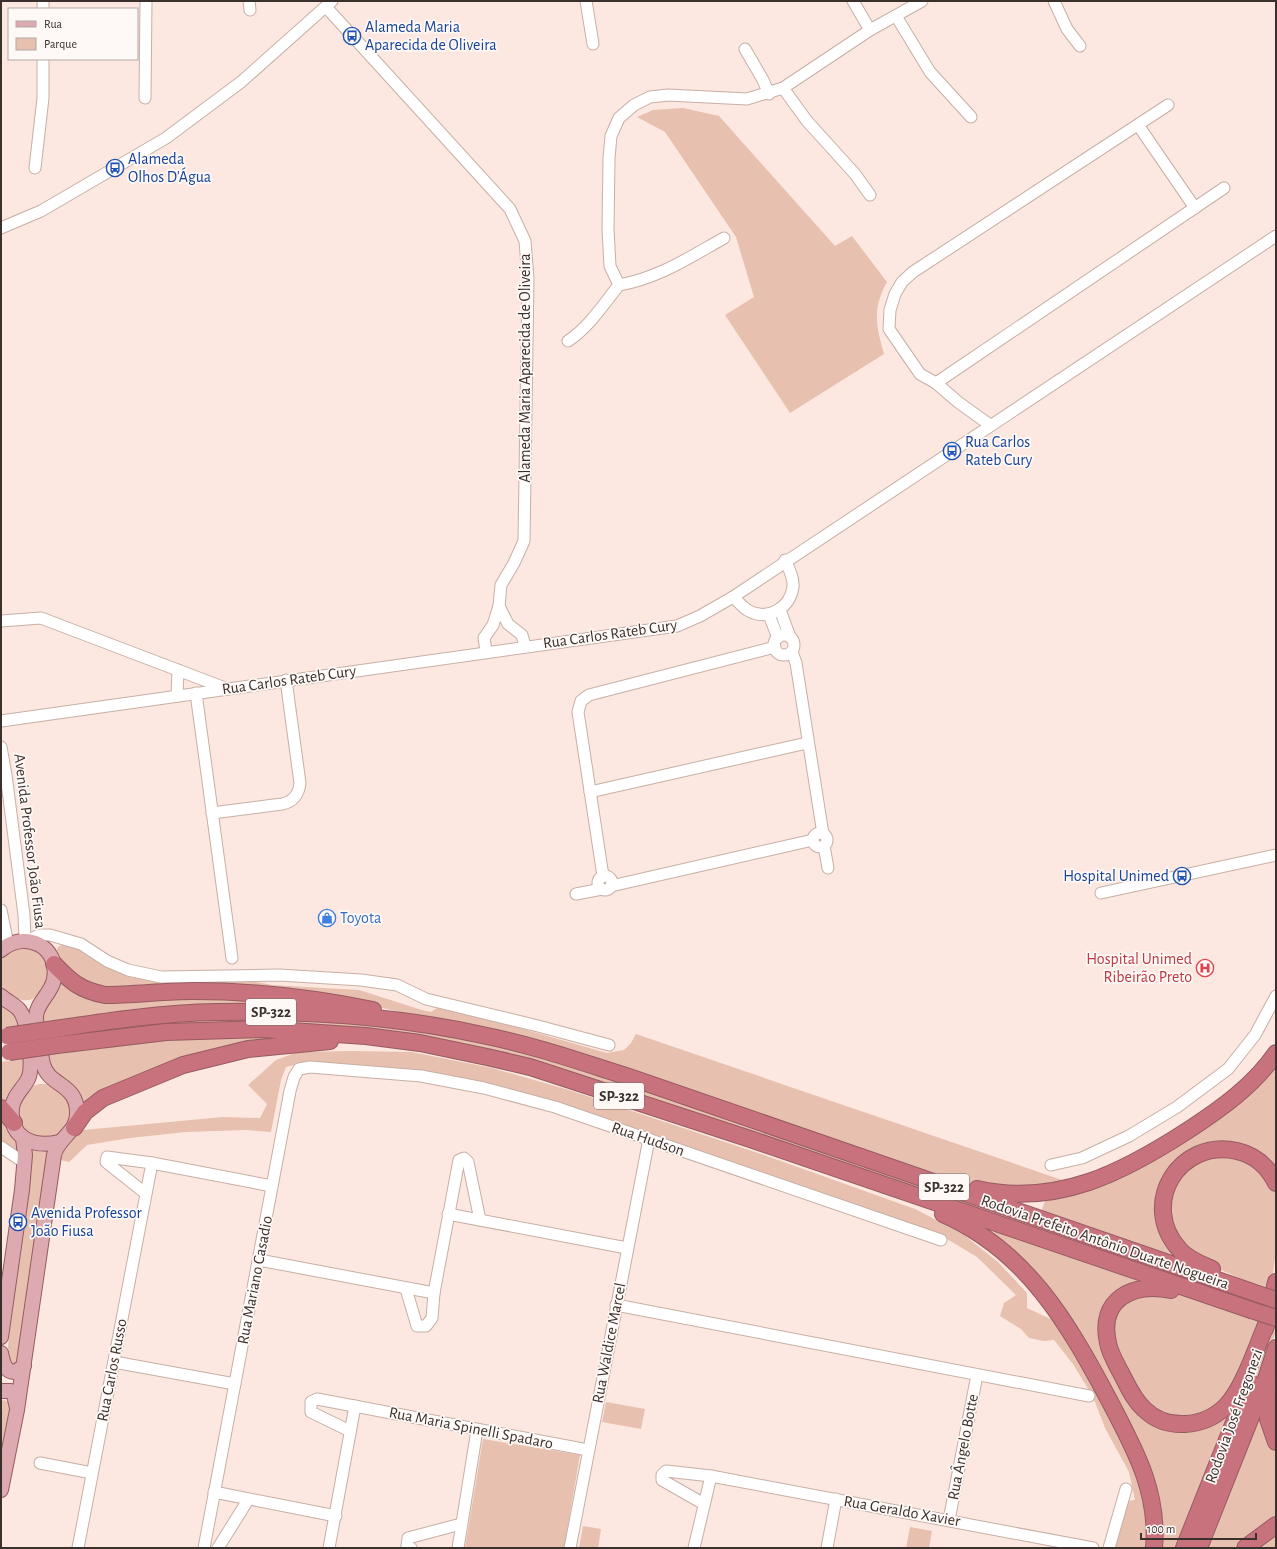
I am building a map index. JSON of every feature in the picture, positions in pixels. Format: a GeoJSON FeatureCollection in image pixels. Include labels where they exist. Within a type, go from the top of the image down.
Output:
{"type":"FeatureCollection","features":[{"type":"Feature","properties":{"kind":"highway"},"geometry":{"type":"LineString","coordinates":[[52,960],[72,983],[92,992],[105,995],[194,991],[267,995],[341,1004],[422,1019],[487,1036]]}},
{"type":"Feature","properties":{"kind":"highway","name":"Rodovia Prefeito Antônio Duarte Nogueira"},"geometry":{"type":"LineString","coordinates":[[4,1036],[163,1016],[216,1012],[265,1012],[378,1019],[432,1025],[487,1036],[590,1064],[1276,1300]]}},
{"type":"Feature","properties":{"kind":"highway","name":"Rodovia Prefeito Antônio Duarte Nogueira"},"geometry":{"type":"LineString","coordinates":[[5,1053],[166,1032],[261,1029],[366,1036],[420,1043],[530,1067],[750,1139],[861,1178],[1233,1303],[1252,1310],[1271,1321]]}},
{"type":"Feature","properties":{"kind":"highway"},"geometry":{"type":"LineString","coordinates":[[74,1128],[85,1112],[103,1098],[183,1065],[216,1056],[248,1049],[310,1042],[348,1041],[420,1043]]}},
{"type":"Feature","properties":{"kind":"highway"},"geometry":{"type":"LineString","coordinates":[[864,1159],[991,1192],[1030,1194],[1075,1187],[1096,1180],[1136,1162],[1209,1116],[1243,1090],[1276,1053]]}},
{"type":"Feature","properties":{"kind":"highway"},"geometry":{"type":"LineString","coordinates":[[1,1108],[14,1123]]}},
{"type":"Feature","properties":{"kind":"highway"},"geometry":{"type":"LineString","coordinates":[[1258,1294],[1237,1280],[1200,1264],[1179,1249],[1170,1237],[1165,1225],[1163,1200],[1167,1186],[1174,1173],[1190,1158],[1208,1150],[1232,1150],[1250,1156],[1266,1168],[1276,1183]]}},
{"type":"Feature","properties":{"kind":"highway"},"geometry":{"type":"LineString","coordinates":[[861,1178],[958,1220],[975,1231],[1004,1252],[1025,1272],[1049,1300],[1070,1330],[1085,1356],[1144,1471],[1155,1526],[1154,1548]]}},
{"type":"Feature","properties":{"kind":"highway","name":"Rodovia José Fregonezi"},"geometry":{"type":"LineString","coordinates":[[1184,1548],[1245,1397],[1271,1321],[1276,1282]]}},
{"type":"Feature","properties":{"kind":"highway"},"geometry":{"type":"LineString","coordinates":[[1233,1303],[1153,1287],[1134,1290],[1117,1300],[1107,1319],[1108,1344],[1131,1392],[1145,1410],[1163,1421],[1183,1424],[1202,1420],[1221,1410],[1236,1393],[1271,1321]]}},
{"type":"Feature","properties":{"kind":"highway","name":"Rodovia José Fregonezi"},"geometry":{"type":"LineString","coordinates":[[1199,1548],[1266,1379],[1276,1348]]}},
{"type":"Feature","properties":{"kind":"highway"},"geometry":{"type":"LineString","coordinates":[[1276,1356],[1268,1406],[1270,1425],[1276,1442]]}},
{"type":"Feature","properties":{"kind":"highway"},"geometry":{"type":"LineString","coordinates":[[1245,1548],[1276,1526]]}},
{"type":"Feature","properties":{"kind":"main road","name":"Avenida Professor João Fiusa"},"geometry":{"type":"LineString","coordinates":[[3,946],[27,940],[45,949],[52,960]]}},
{"type":"Feature","properties":{"kind":"main road"},"geometry":{"type":"LineString","coordinates":[[23,1138],[40,1145],[58,1142],[74,1128],[77,1116],[75,1099],[72,1092],[48,1076],[45,1070],[37,1023],[38,1008],[52,987],[54,981],[52,960]]}},
{"type":"Feature","properties":{"kind":"main road"},"geometry":{"type":"LineString","coordinates":[[1,996],[14,1004],[23,1015],[30,1064],[29,1078],[12,1104],[12,1116],[14,1123],[23,1138],[25,1163],[1,1337]]}},
{"type":"Feature","properties":{"kind":"main road"},"geometry":{"type":"LineString","coordinates":[[1,1490],[17,1410],[53,1161],[58,1142]]}},
{"type":"Feature","properties":{"kind":"main road"},"geometry":{"type":"LineString","coordinates":[[1,1353],[5,1367],[8,1370],[15,1372],[24,1366]]}},
{"type":"Feature","properties":{"kind":"main road"},"geometry":{"type":"LineString","coordinates":[[1,1391],[11,1391],[14,1395],[17,1410]]}},
{"type":"Feature","properties":{"kind":"street"},"geometry":{"type":"LineString","coordinates":[[145,98],[146,1]]}},
{"type":"Feature","properties":{"kind":"street"},"geometry":{"type":"LineString","coordinates":[[586,1],[593,44]]}},
{"type":"Feature","properties":{"kind":"street"},"geometry":{"type":"LineString","coordinates":[[854,1],[870,30]]}},
{"type":"Feature","properties":{"kind":"street"},"geometry":{"type":"LineString","coordinates":[[619,285],[610,266],[608,229],[608,158],[611,136],[619,118],[634,105],[650,97],[668,95],[747,99],[769,94],[784,88],[870,30],[922,1]]}},
{"type":"Feature","properties":{"kind":"street"},"geometry":{"type":"LineString","coordinates":[[1054,1],[1067,29],[1080,46]]}},
{"type":"Feature","properties":{"kind":"street"},"geometry":{"type":"LineString","coordinates":[[1,228],[41,211],[166,138],[241,82],[329,4]]}},
{"type":"Feature","properties":{"kind":"street","name":"Alameda Maria Aparecida de Oliveira"},"geometry":{"type":"LineString","coordinates":[[329,4],[510,209],[525,241],[528,278],[524,541],[514,563],[501,585],[499,606],[493,625],[484,638],[486,652]]}},
{"type":"Feature","properties":{"kind":"street"},"geometry":{"type":"LineString","coordinates":[[896,16],[930,72],[971,117]]}},
{"type":"Feature","properties":{"kind":"street"},"geometry":{"type":"LineString","coordinates":[[744,49],[763,80],[769,94]]}},
{"type":"Feature","properties":{"kind":"street"},"geometry":{"type":"LineString","coordinates":[[35,168],[43,98],[43,60]]}},
{"type":"Feature","properties":{"kind":"street"},"geometry":{"type":"LineString","coordinates":[[784,88],[807,121],[854,174],[870,196]]}},
{"type":"Feature","properties":{"kind":"street"},"geometry":{"type":"LineString","coordinates":[[990,425],[958,402],[936,382],[920,374],[889,329],[890,310],[902,282],[913,272],[1168,105]]}},
{"type":"Feature","properties":{"kind":"street"},"geometry":{"type":"LineString","coordinates":[[1138,125],[1195,208]]}},
{"type":"Feature","properties":{"kind":"street"},"geometry":{"type":"LineString","coordinates":[[936,382],[1224,188]]}},
{"type":"Feature","properties":{"kind":"street","name":"Rua Carlos Rateb Cury"},"geometry":{"type":"LineString","coordinates":[[1,721],[525,646],[677,626],[700,616],[732,597],[785,560],[1276,236]]}},
{"type":"Feature","properties":{"kind":"street"},"geometry":{"type":"LineString","coordinates":[[568,341],[579,334],[590,322],[619,285],[640,281],[662,273],[724,238]]}},
{"type":"Feature","properties":{"kind":"street"},"geometry":{"type":"LineString","coordinates":[[732,597],[749,611],[769,614],[780,610],[788,599],[793,587],[792,576],[785,560]]}},
{"type":"Feature","properties":{"kind":"street"},"geometry":{"type":"LineString","coordinates":[[499,606],[508,624],[522,635],[525,646]]}},
{"type":"Feature","properties":{"kind":"street"},"geometry":{"type":"LineString","coordinates":[[780,610],[794,644],[792,652],[796,664],[807,743],[823,834],[826,839],[824,846],[828,868]]}},
{"type":"Feature","properties":{"kind":"street"},"geometry":{"type":"LineString","coordinates":[[769,614],[780,654],[786,655],[792,652]]}},
{"type":"Feature","properties":{"kind":"street"},"geometry":{"type":"LineString","coordinates":[[1,621],[41,618],[227,689]]}},
{"type":"Feature","properties":{"kind":"street"},"geometry":{"type":"LineString","coordinates":[[493,625],[508,624]]}},
{"type":"Feature","properties":{"kind":"street"},"geometry":{"type":"LineString","coordinates":[[606,888],[599,885],[598,881],[603,876],[578,712],[581,701],[589,695],[776,642],[784,636],[790,637]]}},
{"type":"Feature","properties":{"kind":"street"},"geometry":{"type":"LineString","coordinates":[[177,696],[178,670]]}},
{"type":"Feature","properties":{"kind":"street"},"geometry":{"type":"LineString","coordinates":[[212,813],[282,804],[290,801],[297,795],[300,783],[286,680]]}},
{"type":"Feature","properties":{"kind":"street"},"geometry":{"type":"LineString","coordinates":[[196,693],[232,958]]}},
{"type":"Feature","properties":{"kind":"street"},"geometry":{"type":"LineString","coordinates":[[590,792],[807,743]]}},
{"type":"Feature","properties":{"kind":"street","name":"Avenida Professor João Fiusa"},"geometry":{"type":"LineString","coordinates":[[1,747],[6,775],[27,940]]}},
{"type":"Feature","properties":{"kind":"street"},"geometry":{"type":"LineString","coordinates":[[1,786],[6,775]]}},
{"type":"Feature","properties":{"kind":"street"},"geometry":{"type":"LineString","coordinates":[[813,840],[816,834],[823,834]]}},
{"type":"Feature","properties":{"kind":"street"},"geometry":{"type":"LineString","coordinates":[[813,840],[816,846],[824,846]]}},
{"type":"Feature","properties":{"kind":"street"},"geometry":{"type":"LineString","coordinates":[[576,894],[813,840]]}},
{"type":"Feature","properties":{"kind":"street"},"geometry":{"type":"LineString","coordinates":[[1101,893],[1276,855]]}},
{"type":"Feature","properties":{"kind":"street","name":"Avenida Professor João Fiusa"},"geometry":{"type":"LineString","coordinates":[[1,910],[3,946]]}},
{"type":"Feature","properties":{"kind":"street"},"geometry":{"type":"LineString","coordinates":[[27,940],[39,935],[50,935],[73,941],[90,948],[116,965],[151,976],[173,978],[279,974],[361,980],[398,985],[426,999],[609,1045]]}},
{"type":"Feature","properties":{"kind":"street"},"geometry":{"type":"LineString","coordinates":[[52,960],[55,944],[61,941],[73,941]]}},
{"type":"Feature","properties":{"kind":"street"},"geometry":{"type":"LineString","coordinates":[[1051,1165],[1082,1158],[1129,1136],[1177,1107],[1228,1069],[1255,1035],[1276,996]]}},
{"type":"Feature","properties":{"kind":"street","name":"Rua Hudson"},"geometry":{"type":"LineString","coordinates":[[299,1069],[310,1067],[421,1076],[484,1088],[555,1107],[941,1240]]}},
{"type":"Feature","properties":{"kind":"street","name":"Rua Mariano Casadio"},"geometry":{"type":"LineString","coordinates":[[204,1548],[290,1091],[294,1077],[299,1069]]}},
{"type":"Feature","properties":{"kind":"street","name":"Rua Waldice Marcel"},"geometry":{"type":"LineString","coordinates":[[570,1548],[649,1139]]}},
{"type":"Feature","properties":{"kind":"street"},"geometry":{"type":"LineString","coordinates":[[1,1146],[25,1163]]}},
{"type":"Feature","properties":{"kind":"street"},"geometry":{"type":"LineString","coordinates":[[145,1193],[106,1162],[107,1157],[152,1163],[272,1186]]}},
{"type":"Feature","properties":{"kind":"street"},"geometry":{"type":"LineString","coordinates":[[406,1289],[417,1326],[426,1326],[432,1318],[434,1293],[459,1160],[464,1158],[468,1162],[480,1220]]}},
{"type":"Feature","properties":{"kind":"street","name":"Rua Carlos Russo"},"geometry":{"type":"LineString","coordinates":[[78,1548],[145,1193],[152,1163]]}},
{"type":"Feature","properties":{"kind":"street"},"geometry":{"type":"LineString","coordinates":[[448,1214],[627,1248]]}},
{"type":"Feature","properties":{"kind":"street"},"geometry":{"type":"LineString","coordinates":[[259,1260],[406,1289],[434,1293]]}},
{"type":"Feature","properties":{"kind":"street"},"geometry":{"type":"LineString","coordinates":[[616,1305],[1089,1396]]}},
{"type":"Feature","properties":{"kind":"street"},"geometry":{"type":"LineString","coordinates":[[114,1362],[235,1384]]}},
{"type":"Feature","properties":{"kind":"street","name":"Rua Ângelo Botte"},"geometry":{"type":"LineString","coordinates":[[949,1520],[977,1375]]}},
{"type":"Feature","properties":{"kind":"street","name":"Rua Maria Spinelli Spadaro"},"geometry":{"type":"LineString","coordinates":[[350,1431],[311,1412],[311,1402],[317,1399],[588,1450]]}},
{"type":"Feature","properties":{"kind":"street"},"geometry":{"type":"LineString","coordinates":[[329,1548],[355,1406]]}},
{"type":"Feature","properties":{"kind":"street"},"geometry":{"type":"LineString","coordinates":[[458,1548],[478,1430]]}},
{"type":"Feature","properties":{"kind":"street"},"geometry":{"type":"LineString","coordinates":[[40,1463],[92,1473]]}},
{"type":"Feature","properties":{"kind":"street","name":"Rua Geraldo Xavier"},"geometry":{"type":"LineString","coordinates":[[704,1504],[662,1480],[662,1475],[666,1470],[711,1476],[1093,1548]]}},
{"type":"Feature","properties":{"kind":"street"},"geometry":{"type":"LineString","coordinates":[[694,1548],[711,1476]]}},
{"type":"Feature","properties":{"kind":"street"},"geometry":{"type":"LineString","coordinates":[[1109,1548],[1126,1489]]}},
{"type":"Feature","properties":{"kind":"street"},"geometry":{"type":"LineString","coordinates":[[214,1492],[248,1500],[336,1516]]}},
{"type":"Feature","properties":{"kind":"street"},"geometry":{"type":"LineString","coordinates":[[218,1548],[248,1500]]}},
{"type":"Feature","properties":{"kind":"street"},"geometry":{"type":"LineString","coordinates":[[826,1548],[836,1500]]}},
{"type":"Feature","properties":{"kind":"street"},"geometry":{"type":"LineString","coordinates":[[410,1548],[408,1546],[408,1538],[461,1524]]}},
{"type":"Feature","properties":{"kind":"green space"},"geometry":{"type":"Polygon","coordinates":[[[683,108],[719,116],[835,246],[852,236],[887,282],[882,292],[877,309],[877,326],[884,354],[790,413],[725,315],[754,297],[736,237],[665,132],[637,117],[653,110],[683,108]]]}},
{"type":"Feature","properties":{"kind":"green space"},"geometry":{"type":"Polygon","coordinates":[[[63,944],[70,944],[154,981],[168,983],[244,980],[273,985],[359,990],[422,1010],[431,1012],[437,1008],[509,1025],[607,1053],[624,1050],[631,1043],[636,1034],[1074,1184],[1051,1189],[978,1186],[421,1017],[374,1006],[109,991],[70,976],[56,953],[58,947],[63,944]]]}},
{"type":"Feature","properties":{"kind":"green space"},"geometry":{"type":"Polygon","coordinates":[[[18,945],[43,953],[51,973],[37,996],[32,999],[20,999],[1,990],[1,955],[18,945]]]}},
{"type":"Feature","properties":{"kind":"green space"},"geometry":{"type":"Polygon","coordinates":[[[59,976],[71,987],[221,997],[331,1007],[245,1003],[185,1005],[40,1022],[59,976]]]}},
{"type":"Feature","properties":{"kind":"green space"},"geometry":{"type":"Polygon","coordinates":[[[1,1003],[15,1013],[21,1025],[1,1030],[1,1003]]]}},
{"type":"Feature","properties":{"kind":"green space"},"geometry":{"type":"Polygon","coordinates":[[[208,1016],[383,1023],[523,1049],[1247,1297],[1246,1301],[751,1134],[382,1031],[52,1041],[51,1034],[208,1016]]]}},
{"type":"Feature","properties":{"kind":"green space"},"geometry":{"type":"Polygon","coordinates":[[[259,1036],[302,1038],[257,1044],[81,1108],[51,1072],[46,1055],[175,1039],[259,1036]]]}},
{"type":"Feature","properties":{"kind":"green space"},"geometry":{"type":"Polygon","coordinates":[[[298,1052],[412,1052],[492,1068],[569,1090],[761,1154],[915,1209],[963,1234],[999,1263],[1027,1293],[1027,1308],[1057,1322],[1142,1471],[1151,1548],[1114,1548],[1127,1501],[1135,1500],[1129,1472],[1105,1428],[1093,1397],[1073,1364],[1054,1340],[1044,1341],[1029,1338],[1021,1329],[1000,1316],[1004,1303],[1016,1295],[977,1257],[947,1239],[899,1221],[575,1108],[455,1077],[410,1069],[302,1063],[286,1067],[281,1080],[271,1132],[246,1130],[186,1132],[130,1138],[87,1145],[69,1162],[60,1160],[67,1144],[83,1130],[223,1117],[260,1118],[267,1104],[248,1085],[276,1060],[298,1052]]]}},
{"type":"Feature","properties":{"kind":"green space"},"geometry":{"type":"Polygon","coordinates":[[[26,1058],[27,1068],[8,1104],[1,1104],[1,1062],[26,1058]]]}},
{"type":"Feature","properties":{"kind":"green space"},"geometry":{"type":"Polygon","coordinates":[[[1276,1063],[1276,1175],[1221,1146],[1163,1181],[1181,1259],[1043,1215],[1042,1209],[1045,1201],[1091,1189],[1128,1174],[1156,1155],[1276,1063]]]}},
{"type":"Feature","properties":{"kind":"green space"},"geometry":{"type":"Polygon","coordinates":[[[39,1084],[50,1084],[68,1096],[72,1118],[60,1136],[36,1138],[31,1136],[23,1128],[16,1112],[28,1088],[39,1084]]]}},
{"type":"Feature","properties":{"kind":"green space"},"geometry":{"type":"Polygon","coordinates":[[[1,1114],[16,1136],[18,1150],[16,1153],[1,1145],[1,1114]]]}},
{"type":"Feature","properties":{"kind":"green space"},"geometry":{"type":"Polygon","coordinates":[[[30,1149],[41,1152],[51,1150],[21,1365],[13,1369],[7,1363],[8,1345],[31,1164],[30,1149]]]}},
{"type":"Feature","properties":{"kind":"green space"},"geometry":{"type":"Polygon","coordinates":[[[1231,1152],[1264,1173],[1273,1184],[1276,1191],[1276,1252],[1271,1288],[1244,1280],[1200,1261],[1179,1245],[1167,1206],[1187,1164],[1231,1152]]]}},
{"type":"Feature","properties":{"kind":"green space"},"geometry":{"type":"Polygon","coordinates":[[[995,1231],[1141,1282],[1105,1316],[1128,1393],[1170,1425],[1237,1399],[1176,1548],[1158,1548],[1158,1525],[1104,1386],[992,1237],[995,1231]]]}},
{"type":"Feature","properties":{"kind":"green space"},"geometry":{"type":"Polygon","coordinates":[[[1172,1292],[1261,1322],[1243,1372],[1218,1408],[1182,1419],[1159,1412],[1140,1395],[1113,1347],[1112,1319],[1122,1300],[1172,1292]]]}},
{"type":"Feature","properties":{"kind":"green space"},"geometry":{"type":"Polygon","coordinates":[[[1272,1325],[1276,1326],[1276,1332],[1193,1548],[1243,1416],[1272,1325]]]}},
{"type":"Feature","properties":{"kind":"green space"},"geometry":{"type":"Polygon","coordinates":[[[4,1400],[10,1403],[13,1412],[1,1466],[1,1401],[4,1400]]]}},
{"type":"Feature","properties":{"kind":"green space"},"geometry":{"type":"Polygon","coordinates":[[[606,1402],[645,1409],[641,1429],[602,1422],[606,1402]]]}},
{"type":"Feature","properties":{"kind":"green space"},"geometry":{"type":"Polygon","coordinates":[[[1263,1408],[1264,1426],[1267,1438],[1272,1449],[1276,1453],[1276,1518],[1233,1548],[1208,1548],[1263,1408]]]}},
{"type":"Feature","properties":{"kind":"green space"},"geometry":{"type":"Polygon","coordinates":[[[483,1439],[580,1455],[564,1548],[465,1548],[483,1439]]]}},
{"type":"Feature","properties":{"kind":"green space"},"geometry":{"type":"Polygon","coordinates":[[[583,1526],[601,1529],[598,1548],[579,1548],[583,1526]]]}},
{"type":"Feature","properties":{"kind":"green space"},"geometry":{"type":"Polygon","coordinates":[[[910,1527],[932,1531],[929,1548],[906,1548],[910,1527]]]}},
{"type":"Feature","properties":{"kind":"green space"},"geometry":{"type":"Polygon","coordinates":[[[1276,1529],[1276,1548],[1250,1548],[1276,1529]]]}},
{"type":"Feature","properties":{"kind":"place","name":"Alameda Maria Aparecida de Oliveira"},"geometry":{"type":"Point","coordinates":[352,36]}},
{"type":"Feature","properties":{"kind":"place","name":"Alameda Olhos D'Água"},"geometry":{"type":"Point","coordinates":[115,168]}},
{"type":"Feature","properties":{"kind":"place","name":"Rua Carlos Rateb Cury"},"geometry":{"type":"Point","coordinates":[952,451]}},
{"type":"Feature","properties":{"kind":"place","name":"Hospital Unimed"},"geometry":{"type":"Point","coordinates":[1182,876]}},
{"type":"Feature","properties":{"kind":"place","name":"Toyota"},"geometry":{"type":"Point","coordinates":[327,918]}},
{"type":"Feature","properties":{"kind":"place","name":"Hospital Unimed Ribeirão Preto"},"geometry":{"type":"Point","coordinates":[1205,968]}},
{"type":"Feature","properties":{"kind":"place","name":"Avenida Professor João Fiusa"},"geometry":{"type":"Point","coordinates":[18,1222]}}]}
